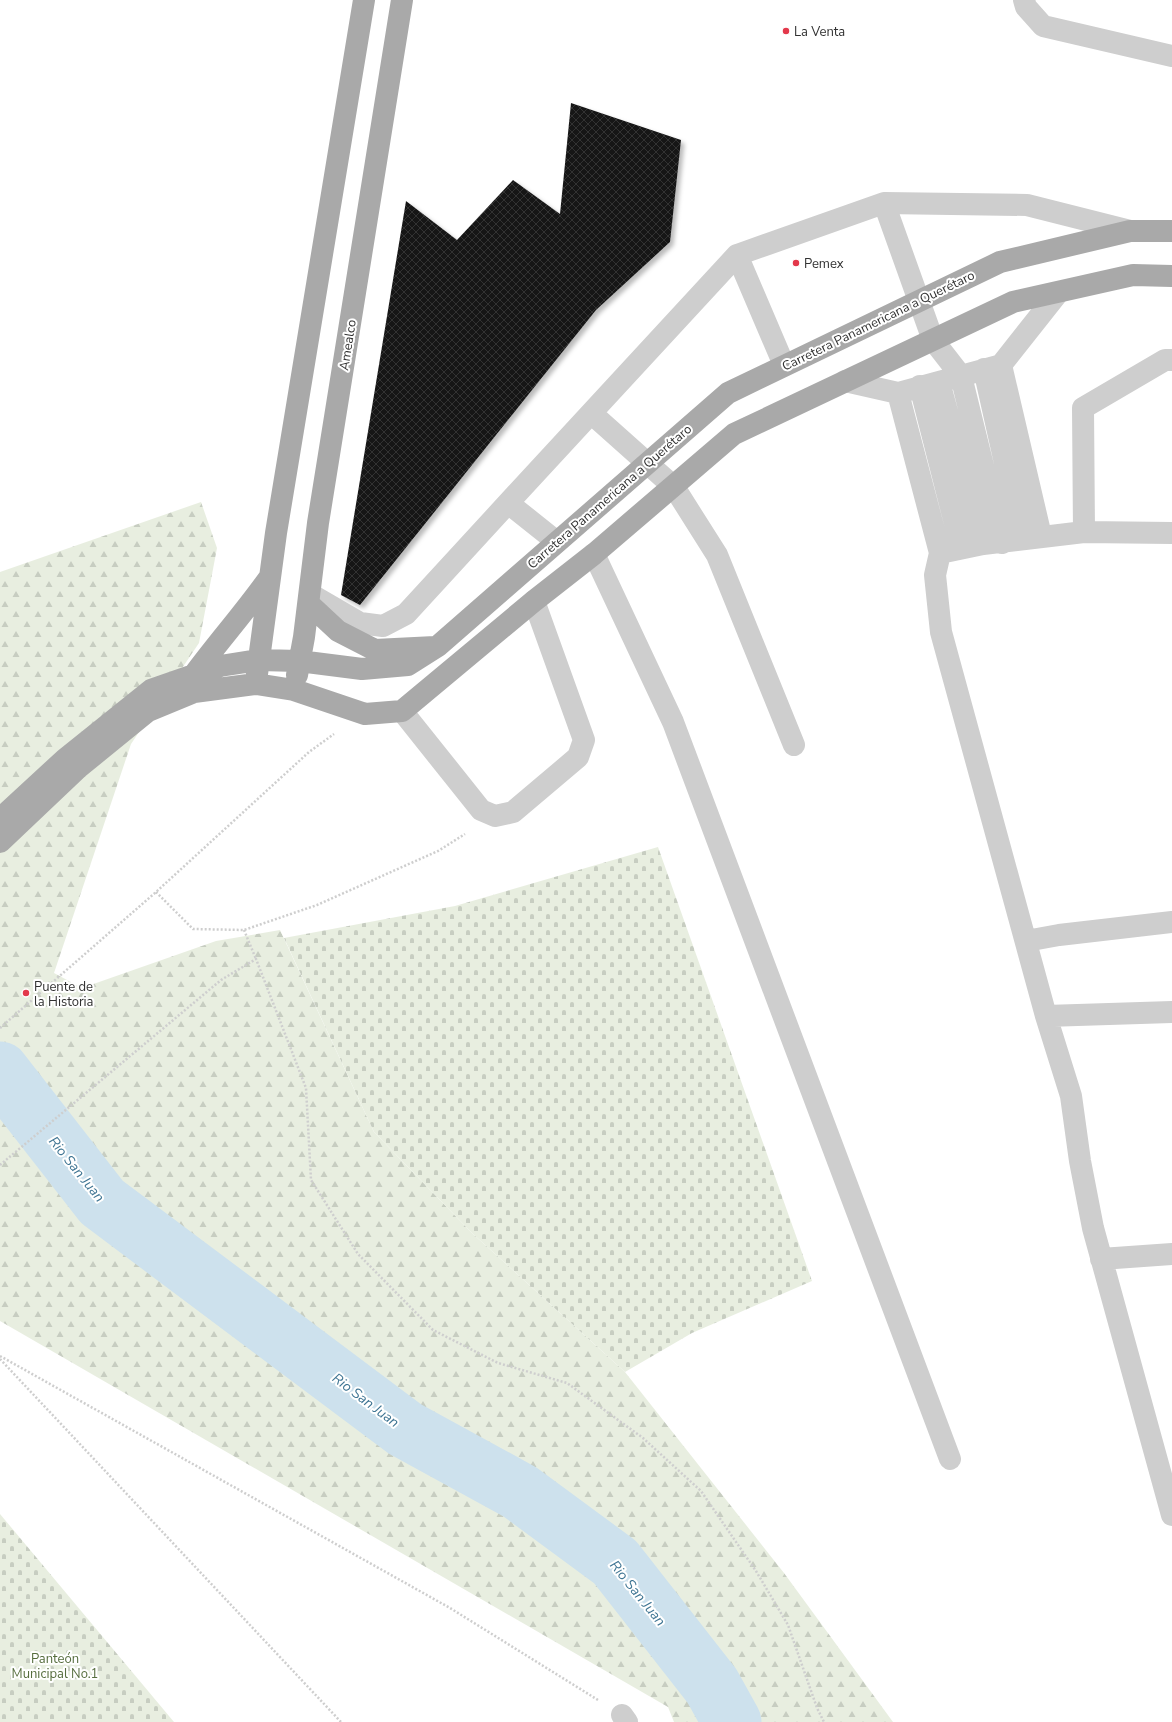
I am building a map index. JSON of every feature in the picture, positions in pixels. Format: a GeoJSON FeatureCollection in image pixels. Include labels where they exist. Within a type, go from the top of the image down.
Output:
{"type":"FeatureCollection","features":[{"type":"Feature","properties":{"kind":"main road"},"geometry":{"type":"LineString","coordinates":[[256,684],[270,577],[308,332],[364,0]]}},
{"type":"Feature","properties":{"kind":"main road","name":"Amealco"},"geometry":{"type":"LineString","coordinates":[[294,690],[309,599],[318,523],[402,0]]}},
{"type":"Feature","properties":{"kind":"main road","name":"Carretera Panamericana a Querétaro"},"geometry":{"type":"LineString","coordinates":[[72,763],[151,690],[220,666],[259,660],[299,661],[362,669],[408,665],[438,646],[728,393],[1000,262],[1130,231],[1172,231]]}},
{"type":"Feature","properties":{"kind":"main road"},"geometry":{"type":"LineString","coordinates":[[0,819],[72,763],[148,711],[194,692],[256,684],[294,690],[364,714],[402,711],[534,601],[594,554],[734,434],[1013,302],[1133,276],[1172,276]]}},
{"type":"Feature","properties":{"kind":"main road"},"geometry":{"type":"LineString","coordinates":[[193,676],[211,651],[242,617],[270,577]]}},
{"type":"Feature","properties":{"kind":"main road"},"geometry":{"type":"LineString","coordinates":[[309,599],[338,631],[375,650],[438,646]]}},
{"type":"Feature","properties":{"kind":"main road"},"geometry":{"type":"LineString","coordinates":[[0,842],[72,763]]}},
{"type":"Feature","properties":{"kind":"lane"},"geometry":{"type":"LineString","coordinates":[[1024,0],[1026,7],[1043,26],[1172,56]]}},
{"type":"Feature","properties":{"kind":"lane"},"geometry":{"type":"LineString","coordinates":[[309,599],[360,623],[383,626],[406,614],[737,255],[884,203],[1027,205],[1130,231]]}},
{"type":"Feature","properties":{"kind":"lane"},"geometry":{"type":"LineString","coordinates":[[884,203],[920,300],[933,340],[961,376],[1012,540]]}},
{"type":"Feature","properties":{"kind":"lane"},"geometry":{"type":"LineString","coordinates":[[737,255],[784,365]]}},
{"type":"Feature","properties":{"kind":"lane"},"geometry":{"type":"LineString","coordinates":[[845,381],[898,393],[992,367],[1058,292]]}},
{"type":"Feature","properties":{"kind":"lane"},"geometry":{"type":"LineString","coordinates":[[1084,532],[1083,408],[1165,360],[1172,360]]}},
{"type":"Feature","properties":{"kind":"lane"},"geometry":{"type":"LineString","coordinates":[[992,367],[1012,540]]}},
{"type":"Feature","properties":{"kind":"lane"},"geometry":{"type":"LineString","coordinates":[[929,384],[1012,540]]}},
{"type":"Feature","properties":{"kind":"lane"},"geometry":{"type":"LineString","coordinates":[[929,384],[961,547]]}},
{"type":"Feature","properties":{"kind":"lane"},"geometry":{"type":"LineString","coordinates":[[898,393],[940,553],[935,575],[941,632],[1046,1016],[1071,1096],[1080,1161],[1093,1228],[1172,1515]]}},
{"type":"Feature","properties":{"kind":"lane"},"geometry":{"type":"LineString","coordinates":[[591,413],[674,487],[717,556],[794,745]]}},
{"type":"Feature","properties":{"kind":"lane"},"geometry":{"type":"LineString","coordinates":[[508,503],[557,542]]}},
{"type":"Feature","properties":{"kind":"lane"},"geometry":{"type":"LineString","coordinates":[[940,553],[961,547],[1084,532],[1172,533]]}},
{"type":"Feature","properties":{"kind":"lane"},"geometry":{"type":"LineString","coordinates":[[594,554],[673,722],[950,1459]]}},
{"type":"Feature","properties":{"kind":"lane"},"geometry":{"type":"LineString","coordinates":[[402,711],[481,810],[495,816],[513,812],[578,757],[584,740],[534,601]]}},
{"type":"Feature","properties":{"kind":"lane"},"geometry":{"type":"LineString","coordinates":[[1026,941],[1059,935],[1172,922]]}},
{"type":"Feature","properties":{"kind":"lane"},"geometry":{"type":"LineString","coordinates":[[1046,1016],[1172,1012]]}},
{"type":"Feature","properties":{"kind":"lane"},"geometry":{"type":"LineString","coordinates":[[1101,1258],[1172,1254]]}},
{"type":"Feature","properties":{"kind":"path"},"geometry":{"type":"LineString","coordinates":[[0,1028],[132,914],[308,752],[364,714]]}},
{"type":"Feature","properties":{"kind":"path"},"geometry":{"type":"LineString","coordinates":[[156,892],[193,929],[244,930],[317,905],[438,851],[495,816]]}},
{"type":"Feature","properties":{"kind":"path"},"geometry":{"type":"LineString","coordinates":[[244,930],[306,1088],[311,1180],[358,1254],[433,1330],[498,1363],[567,1383],[643,1438],[701,1491],[756,1571],[788,1625],[817,1708],[824,1722]]}},
{"type":"Feature","properties":{"kind":"path"},"geometry":{"type":"LineString","coordinates":[[0,1165],[221,980],[256,959]]}},
{"type":"Feature","properties":{"kind":"path"},"geometry":{"type":"LineString","coordinates":[[0,1358],[450,1608],[625,1718]]}},
{"type":"Feature","properties":{"kind":"path"},"geometry":{"type":"LineString","coordinates":[[0,1358],[341,1722]]}},
{"type":"Feature","properties":{"kind":"green space"},"geometry":{"type":"Polygon","coordinates":[[[201,502],[217,548],[199,643],[131,744],[54,973],[82,988],[216,941],[280,930],[374,1132],[473,1234],[625,1372],[784,1573],[893,1722],[674,1722],[668,1707],[0,1321],[0,572],[201,502]]]}},
{"type":"Feature","properties":{"kind":"green space"},"geometry":{"type":"Polygon","coordinates":[[[658,847],[812,1281],[692,1333],[625,1372],[473,1234],[374,1132],[284,938],[455,906],[658,847]]]}},
{"type":"Feature","properties":{"kind":"green space","name":"Panteón Municipal No.1"},"geometry":{"type":"Polygon","coordinates":[[[0,1514],[174,1722],[0,1722],[0,1514]]]}},
{"type":"Feature","properties":{"kind":"building"},"geometry":{"type":"Polygon","coordinates":[[[571,103],[681,140],[670,242],[596,310],[360,605],[341,595],[406,201],[457,240],[513,180],[560,214],[571,103]]]}},
{"type":"Feature","properties":{"kind":"waterway","name":"Rio San Juan"},"geometry":{"type":"LineString","coordinates":[[0,1071],[102,1202],[405,1429],[520,1492],[615,1562],[712,1686],[732,1722]]}},
{"type":"Feature","properties":{"kind":"place","name":"La Venta"},"geometry":{"type":"Point","coordinates":[786,31]}},
{"type":"Feature","properties":{"kind":"place","name":"Pemex"},"geometry":{"type":"Point","coordinates":[796,263]}},
{"type":"Feature","properties":{"kind":"place","name":"Puente de la Historia"},"geometry":{"type":"Point","coordinates":[26,993]}}]}
